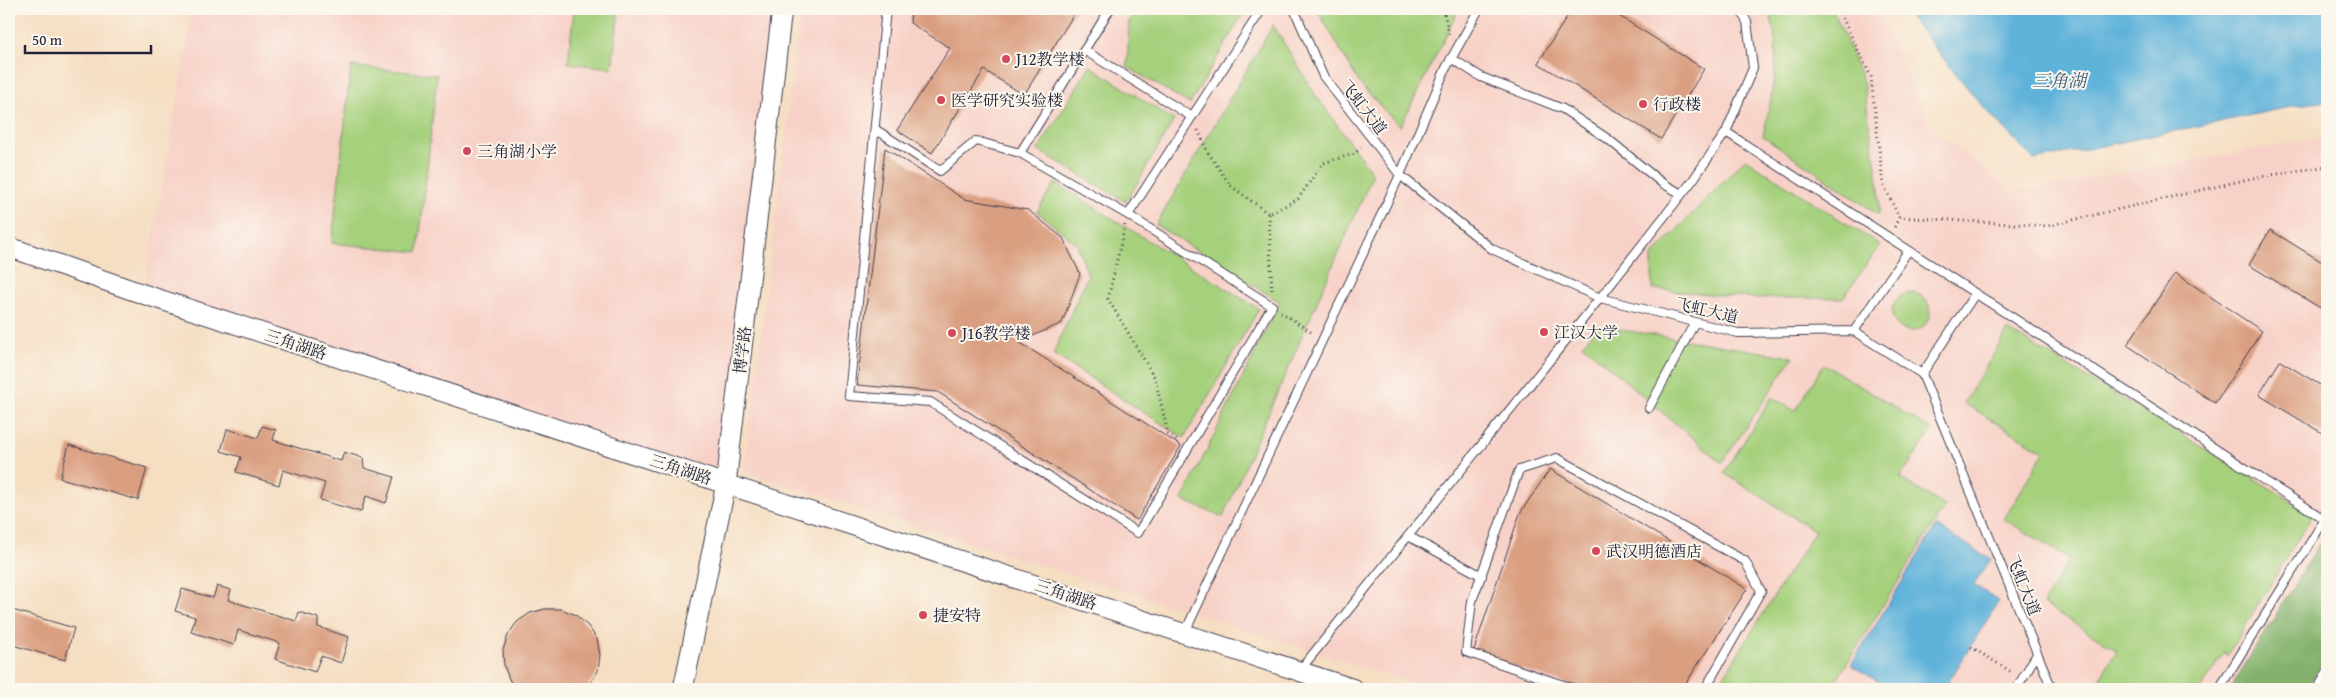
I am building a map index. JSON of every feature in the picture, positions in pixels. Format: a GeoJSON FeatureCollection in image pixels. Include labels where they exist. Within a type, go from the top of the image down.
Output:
{"type":"FeatureCollection","features":[{"type":"Feature","properties":{"kind":"street","name":"博学路"},"geometry":{"type":"LineString","coordinates":[[683,689],[726,484],[782,9]]}},
{"type":"Feature","properties":{"kind":"street","name":"三角湖路"},"geometry":{"type":"LineString","coordinates":[[9,247],[143,294],[1185,632],[1354,689]]}},
{"type":"Feature","properties":{"kind":"lane"},"geometry":{"type":"LineString","coordinates":[[875,129],[940,171],[976,141],[1020,153],[1128,215],[1272,306],[1138,533],[930,402],[849,396],[886,9]]}},
{"type":"Feature","properties":{"kind":"lane"},"geometry":{"type":"LineString","coordinates":[[1020,153],[1110,9]]}},
{"type":"Feature","properties":{"kind":"lane"},"geometry":{"type":"LineString","coordinates":[[1128,215],[1262,9]]}},
{"type":"Feature","properties":{"kind":"lane","name":"飞虹大道"},"geometry":{"type":"LineString","coordinates":[[1294,9],[1323,76],[1400,175],[1492,249],[1600,298],[1738,333],[1854,331]]}},
{"type":"Feature","properties":{"kind":"lane"},"geometry":{"type":"LineString","coordinates":[[1185,632],[1400,175],[1453,55],[1479,9]]}},
{"type":"Feature","properties":{"kind":"lane"},"geometry":{"type":"LineString","coordinates":[[1299,671],[1600,298],[1682,194],[1726,132],[1753,68],[1748,22],[1740,9]]}},
{"type":"Feature","properties":{"kind":"lane"},"geometry":{"type":"LineString","coordinates":[[1084,50],[1192,117]]}},
{"type":"Feature","properties":{"kind":"lane"},"geometry":{"type":"LineString","coordinates":[[1453,55],[1481,77],[1563,109],[1608,139],[1662,183],[1682,194]]}},
{"type":"Feature","properties":{"kind":"lane"},"geometry":{"type":"LineString","coordinates":[[1726,132],[2326,520],[2219,689]]}},
{"type":"Feature","properties":{"kind":"lane"},"geometry":{"type":"LineString","coordinates":[[1908,251],[1854,331],[1922,374],[1975,294]]}},
{"type":"Feature","properties":{"kind":"lane"},"geometry":{"type":"LineString","coordinates":[[1649,408],[1695,322]]}},
{"type":"Feature","properties":{"kind":"lane","name":"飞虹大道"},"geometry":{"type":"LineString","coordinates":[[1922,374],[2052,689]]}},
{"type":"Feature","properties":{"kind":"lane"},"geometry":{"type":"LineString","coordinates":[[1575,689],[1466,652],[1472,601],[1519,470],[1557,458],[1745,562],[1761,591],[1704,689]]}},
{"type":"Feature","properties":{"kind":"lane"},"geometry":{"type":"LineString","coordinates":[[1408,536],[1482,576]]}},
{"type":"Feature","properties":{"kind":"lane"},"geometry":{"type":"LineString","coordinates":[[2016,689],[2037,654]]}},
{"type":"Feature","properties":{"kind":"lane"},"geometry":{"type":"LineString","coordinates":[[2317,689],[2327,673]]}},
{"type":"Feature","properties":{"kind":"path"},"geometry":{"type":"LineString","coordinates":[[1443,9],[1453,55]]}},
{"type":"Feature","properties":{"kind":"path"},"geometry":{"type":"LineString","coordinates":[[1838,9],[1871,77],[1882,184],[1899,217]]}},
{"type":"Feature","properties":{"kind":"path"},"geometry":{"type":"LineString","coordinates":[[1192,117],[1207,151],[1230,184],[1269,214]]}},
{"type":"Feature","properties":{"kind":"path"},"geometry":{"type":"LineString","coordinates":[[1269,214],[1298,199],[1324,163],[1354,154],[1371,139]]}},
{"type":"Feature","properties":{"kind":"path"},"geometry":{"type":"LineString","coordinates":[[1899,217],[2047,226],[2253,178],[2327,166]]}},
{"type":"Feature","properties":{"kind":"path"},"geometry":{"type":"LineString","coordinates":[[1269,214],[1272,306],[1322,340]]}},
{"type":"Feature","properties":{"kind":"path"},"geometry":{"type":"LineString","coordinates":[[1128,215],[1108,299],[1154,378],[1168,434],[1188,448]]}},
{"type":"Feature","properties":{"kind":"path"},"geometry":{"type":"LineString","coordinates":[[1889,239],[1899,217]]}},
{"type":"Feature","properties":{"kind":"path"},"geometry":{"type":"LineString","coordinates":[[1970,647],[2022,679]]}},
{"type":"Feature","properties":{"kind":"shaded area","name":"三角湖小学"},"geometry":{"type":"Polygon","coordinates":[[[193,9],[782,9],[726,484],[143,294],[193,9]]]}},
{"type":"Feature","properties":{"kind":"shaded area","name":"江汉大学"},"geometry":{"type":"Polygon","coordinates":[[[801,9],[1876,9],[1933,129],[2015,192],[2327,137],[2327,689],[1429,689],[1211,618],[744,472],[801,9]]]}},
{"type":"Feature","properties":{"kind":"green space"},"geometry":{"type":"Polygon","coordinates":[[[574,9],[619,9],[612,68],[568,63],[574,9]]]}},
{"type":"Feature","properties":{"kind":"green space"},"geometry":{"type":"Polygon","coordinates":[[[1136,9],[1246,9],[1190,104],[1127,67],[1129,20],[1136,9]]]}},
{"type":"Feature","properties":{"kind":"green space"},"geometry":{"type":"Polygon","coordinates":[[[1317,9],[1459,9],[1400,127],[1360,84],[1317,9]]]}},
{"type":"Feature","properties":{"kind":"green space"},"geometry":{"type":"Polygon","coordinates":[[[1767,9],[1833,9],[1863,81],[1879,188],[1879,215],[1763,136],[1773,89],[1776,55],[1772,23],[1767,9]]]}},
{"type":"Feature","properties":{"kind":"green space"},"geometry":{"type":"Polygon","coordinates":[[[1273,25],[1316,96],[1373,174],[1223,517],[1182,500],[1280,302],[1156,225],[1273,25]]]}},
{"type":"Feature","properties":{"kind":"green space"},"geometry":{"type":"Polygon","coordinates":[[[351,66],[437,75],[418,252],[332,243],[351,66]]]}},
{"type":"Feature","properties":{"kind":"green space"},"geometry":{"type":"Polygon","coordinates":[[[1090,66],[1174,120],[1126,202],[1038,150],[1090,66]]]}},
{"type":"Feature","properties":{"kind":"green space"},"geometry":{"type":"Polygon","coordinates":[[[1745,159],[1880,245],[1843,298],[1753,298],[1652,289],[1652,256],[1745,159]]]}},
{"type":"Feature","properties":{"kind":"green space"},"geometry":{"type":"Polygon","coordinates":[[[1055,183],[1259,309],[1184,438],[1053,354],[1088,275],[1077,244],[1037,212],[1055,183]]]}},
{"type":"Feature","properties":{"kind":"green space"},"geometry":{"type":"Polygon","coordinates":[[[1911,293],[1925,298],[1930,312],[1925,326],[1911,331],[1897,326],[1892,312],[1897,298],[1911,293]]]}},
{"type":"Feature","properties":{"kind":"green space"},"geometry":{"type":"Polygon","coordinates":[[[1597,326],[1793,357],[1722,463],[1583,345],[1597,326]]]}},
{"type":"Feature","properties":{"kind":"green space"},"geometry":{"type":"Polygon","coordinates":[[[2008,330],[2313,514],[2227,656],[2224,652],[2201,689],[2093,689],[2117,650],[2043,604],[2070,559],[2004,519],[2044,452],[1964,403],[2008,330]]]}},
{"type":"Feature","properties":{"kind":"green space"},"geometry":{"type":"Polygon","coordinates":[[[1824,364],[1932,430],[1900,478],[1945,506],[1831,689],[1716,689],[1815,531],[1724,473],[1772,397],[1795,411],[1824,364]]]}},
{"type":"Feature","properties":{"kind":"green space"},"geometry":{"type":"Polygon","coordinates":[[[2326,534],[2327,656],[2306,689],[2230,689],[2326,534]]]}},
{"type":"Feature","properties":{"kind":"water","name":"三角湖"},"geometry":{"type":"Polygon","coordinates":[[[1903,9],[2327,9],[2327,102],[2310,103],[2034,160],[1983,107],[1903,9]]]}},
{"type":"Feature","properties":{"kind":"water"},"geometry":{"type":"Polygon","coordinates":[[[1936,526],[1991,559],[1974,585],[1999,601],[1944,689],[1890,689],[1851,665],[1936,526]]]}},
{"type":"Feature","properties":{"kind":"building","name":"J12教学楼"},"geometry":{"type":"Polygon","coordinates":[[[911,9],[1077,9],[1024,95],[984,70],[932,153],[897,130],[950,48],[910,23],[911,9]]]}},
{"type":"Feature","properties":{"kind":"building","name":"行政楼"},"geometry":{"type":"Polygon","coordinates":[[[1572,9],[1608,9],[1704,69],[1661,139],[1538,63],[1572,9]]]}},
{"type":"Feature","properties":{"kind":"building","name":"J16教学楼"},"geometry":{"type":"Polygon","coordinates":[[[885,148],[964,199],[1028,210],[1063,238],[1080,274],[1062,323],[1019,342],[1181,446],[1137,520],[938,392],[857,385],[885,148]]]}},
{"type":"Feature","properties":{"kind":"building"},"geometry":{"type":"Polygon","coordinates":[[[2270,230],[2327,265],[2327,312],[2249,265],[2270,230]]]}},
{"type":"Feature","properties":{"kind":"building"},"geometry":{"type":"Polygon","coordinates":[[[2175,273],[2262,331],[2215,403],[2127,345],[2175,273]]]}},
{"type":"Feature","properties":{"kind":"building"},"geometry":{"type":"Polygon","coordinates":[[[2280,361],[2327,389],[2327,436],[2259,395],[2280,361]]]}},
{"type":"Feature","properties":{"kind":"building"},"geometry":{"type":"Polygon","coordinates":[[[262,426],[276,430],[273,440],[341,461],[344,452],[363,458],[364,468],[394,477],[386,503],[366,496],[361,512],[320,500],[325,483],[283,470],[279,485],[236,472],[241,457],[221,451],[227,429],[258,438],[262,426]]]}},
{"type":"Feature","properties":{"kind":"building"},"geometry":{"type":"Polygon","coordinates":[[[69,445],[147,468],[138,500],[60,478],[69,445]]]}},
{"type":"Feature","properties":{"kind":"building","name":"武汉明德酒店"},"geometry":{"type":"Polygon","coordinates":[[[1550,469],[1747,589],[1682,689],[1581,689],[1473,653],[1520,513],[1550,469]]]}},
{"type":"Feature","properties":{"kind":"building"},"geometry":{"type":"Polygon","coordinates":[[[217,586],[231,590],[228,600],[296,621],[299,612],[318,618],[318,627],[349,637],[341,663],[321,656],[315,672],[275,659],[280,643],[238,630],[234,645],[191,632],[195,617],[175,611],[182,589],[213,598],[217,586]]]}},
{"type":"Feature","properties":{"kind":"building"},"geometry":{"type":"Polygon","coordinates":[[[9,609],[74,628],[65,660],[9,644],[9,609]]]}},
{"type":"Feature","properties":{"kind":"building"},"geometry":{"type":"Polygon","coordinates":[[[545,609],[561,609],[576,615],[588,626],[597,639],[600,655],[598,671],[586,689],[516,689],[510,681],[504,666],[503,650],[508,635],[517,622],[530,613],[545,609]]]}},
{"type":"Feature","properties":{"kind":"place","name":"J12教学楼"},"geometry":{"type":"Point","coordinates":[1006,59]}},
{"type":"Feature","properties":{"kind":"place","name":"医学研究实验楼"},"geometry":{"type":"Point","coordinates":[941,100]}},
{"type":"Feature","properties":{"kind":"place","name":"行政楼"},"geometry":{"type":"Point","coordinates":[1643,104]}},
{"type":"Feature","properties":{"kind":"place","name":"三角湖小学"},"geometry":{"type":"Point","coordinates":[467,151]}},
{"type":"Feature","properties":{"kind":"place","name":"江汉大学"},"geometry":{"type":"Point","coordinates":[1544,332]}},
{"type":"Feature","properties":{"kind":"place","name":"J16教学楼"},"geometry":{"type":"Point","coordinates":[952,333]}},
{"type":"Feature","properties":{"kind":"place","name":"武汉明德酒店"},"geometry":{"type":"Point","coordinates":[1596,551]}},
{"type":"Feature","properties":{"kind":"place","name":"捷安特"},"geometry":{"type":"Point","coordinates":[923,615]}}]}
